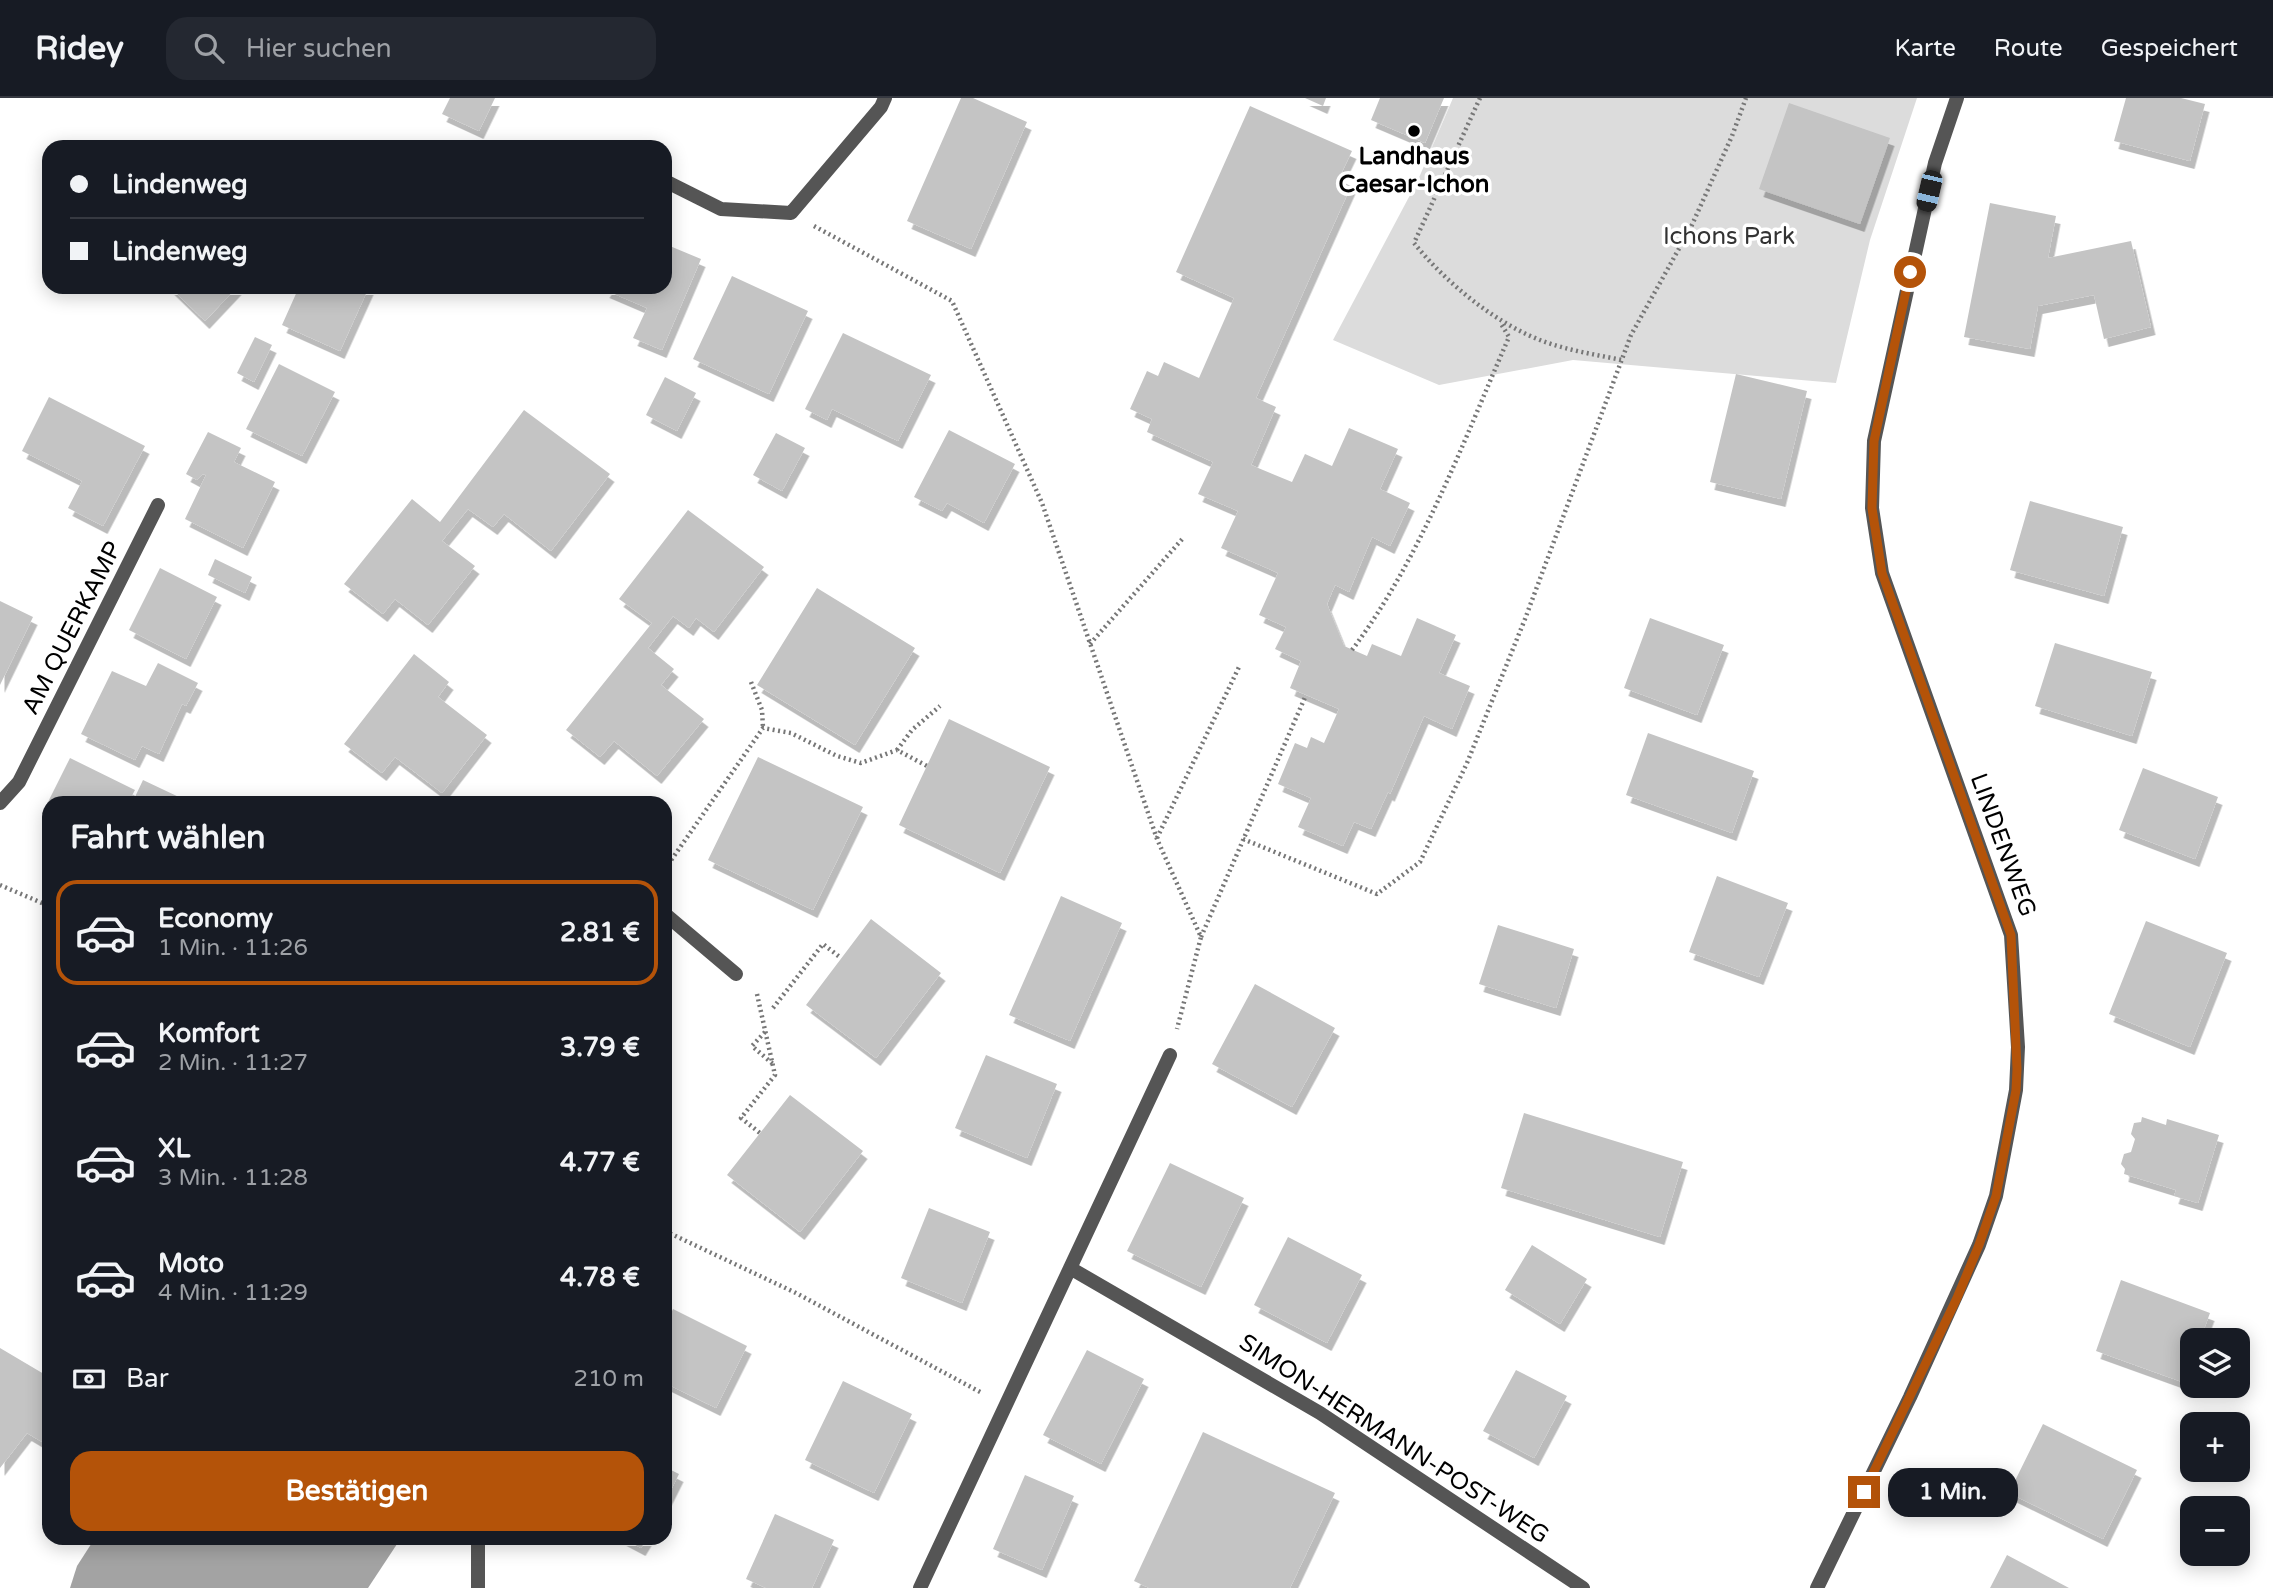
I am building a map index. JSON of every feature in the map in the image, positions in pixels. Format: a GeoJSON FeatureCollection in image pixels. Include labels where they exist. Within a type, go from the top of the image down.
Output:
{"type":"FeatureCollection","features":[{"type":"Feature","properties":{"kind":"street"},"geometry":{"type":"LineString","coordinates":[[672,184],[721,209],[792,213],[881,107],[885,98]]}},
{"type":"Feature","properties":{"kind":"street","name":"LINDENWEG"},"geometry":{"type":"LineString","coordinates":[[1817,1588],[1916,1385],[1979,1245],[1996,1196],[2016,1090],[2018,1048],[2011,935],[1882,573],[1872,508],[1874,441],[1935,163],[1957,98]]}},
{"type":"Feature","properties":{"kind":"street","name":"AM QUERKAMP"},"geometry":{"type":"LineString","coordinates":[[0,803],[19,782],[159,505]]}},
{"type":"Feature","properties":{"kind":"street"},"geometry":{"type":"LineString","coordinates":[[672,920],[736,974]]}},
{"type":"Feature","properties":{"kind":"street"},"geometry":{"type":"LineString","coordinates":[[920,1588],[1170,1055]]}},
{"type":"Feature","properties":{"kind":"street","name":"SIMON-HERMANN-POST-WEG"},"geometry":{"type":"LineString","coordinates":[[1070,1268],[1320,1413],[1583,1588]]}},
{"type":"Feature","properties":{"kind":"street"},"geometry":{"type":"LineString","coordinates":[[478,1545],[478,1588]]}},
{"type":"Feature","properties":{"kind":"path"},"geometry":{"type":"LineString","coordinates":[[1480,98],[1414,243],[1436,271],[1507,325],[1546,342],[1622,360]]}},
{"type":"Feature","properties":{"kind":"path"},"geometry":{"type":"LineString","coordinates":[[1243,839],[1377,894],[1420,862],[1467,763],[1644,308],[1690,227],[1732,136],[1746,98]]}},
{"type":"Feature","properties":{"kind":"path"},"geometry":{"type":"LineString","coordinates":[[792,213],[952,301],[1042,503],[1157,839],[1201,937]]}},
{"type":"Feature","properties":{"kind":"path"},"geometry":{"type":"LineString","coordinates":[[1352,650],[1375,620],[1428,521],[1509,337],[1498,318]]}},
{"type":"Feature","properties":{"kind":"path"},"geometry":{"type":"LineString","coordinates":[[1090,644],[1184,537]]}},
{"type":"Feature","properties":{"kind":"path"},"geometry":{"type":"LineString","coordinates":[[1157,839],[1240,665]]}},
{"type":"Feature","properties":{"kind":"path"},"geometry":{"type":"LineString","coordinates":[[672,859],[763,729],[762,710],[751,681]]}},
{"type":"Feature","properties":{"kind":"path"},"geometry":{"type":"LineString","coordinates":[[1170,1055],[1201,937],[1306,695]]}},
{"type":"Feature","properties":{"kind":"path"},"geometry":{"type":"LineString","coordinates":[[763,729],[791,733],[837,756],[861,763],[897,750],[912,730],[940,706]]}},
{"type":"Feature","properties":{"kind":"path"},"geometry":{"type":"LineString","coordinates":[[897,750],[927,766]]}},
{"type":"Feature","properties":{"kind":"path"},"geometry":{"type":"LineString","coordinates":[[0,885],[42,903]]}},
{"type":"Feature","properties":{"kind":"path"},"geometry":{"type":"LineString","coordinates":[[774,1008],[823,944],[841,958]]}},
{"type":"Feature","properties":{"kind":"path"},"geometry":{"type":"LineString","coordinates":[[757,994],[775,1075],[741,1118],[760,1133]]}},
{"type":"Feature","properties":{"kind":"path"},"geometry":{"type":"LineString","coordinates":[[765,1031],[752,1046],[773,1064]]}},
{"type":"Feature","properties":{"kind":"path"},"geometry":{"type":"LineString","coordinates":[[672,1234],[796,1293],[1005,1405]]}},
{"type":"Feature","properties":{"kind":"green space","name":"Ichons Park"},"geometry":{"type":"Polygon","coordinates":[[[1453,98],[1917,98],[1870,240],[1836,383],[1573,360],[1439,385],[1333,340],[1418,180],[1453,98]]]}},
{"type":"Feature","properties":{"kind":"shaded area"},"geometry":{"type":"Polygon","coordinates":[[[90,1545],[396,1545],[368,1588],[70,1588],[77,1566],[90,1545]]]}},
{"type":"Feature","properties":{"kind":"building"},"geometry":{"type":"Polygon","coordinates":[[[450,98],[495,98],[479,131],[442,114],[450,98]]]}},
{"type":"Feature","properties":{"kind":"building"},"geometry":{"type":"Polygon","coordinates":[[[961,98],[973,98],[1027,122],[971,249],[907,221],[961,98]]]}},
{"type":"Feature","properties":{"kind":"building","name":"Landhaus Caesar-Ichon"},"geometry":{"type":"Polygon","coordinates":[[[1305,98],[1326,98],[1323,106],[1305,98]]]}},
{"type":"Feature","properties":{"kind":"building","name":"Landhaus Caesar-Ichon"},"geometry":{"type":"Polygon","coordinates":[[[1380,98],[1444,98],[1425,143],[1371,120],[1380,98]]]}},
{"type":"Feature","properties":{"kind":"building"},"geometry":{"type":"Polygon","coordinates":[[[2126,98],[2181,98],[2205,104],[2190,161],[2114,141],[2126,98]]]}},
{"type":"Feature","properties":{"kind":"building"},"geometry":{"type":"Polygon","coordinates":[[[1789,103],[1890,138],[1860,224],[1759,189],[1789,103]]]}},
{"type":"Feature","properties":{"kind":"building"},"geometry":{"type":"Polygon","coordinates":[[[1250,106],[1352,151],[1338,180],[1351,186],[1256,398],[1276,407],[1251,465],[1292,482],[1305,454],[1332,466],[1349,428],[1398,449],[1380,489],[1410,503],[1390,546],[1372,537],[1349,592],[1335,585],[1327,604],[1344,646],[1367,656],[1372,644],[1401,656],[1417,618],[1456,635],[1439,673],[1470,686],[1452,729],[1424,716],[1390,794],[1388,792],[1371,829],[1354,822],[1343,846],[1298,827],[1311,798],[1278,784],[1295,743],[1307,748],[1311,737],[1324,743],[1339,709],[1290,688],[1301,661],[1275,649],[1286,627],[1259,615],[1278,573],[1221,548],[1238,511],[1198,494],[1213,462],[1147,432],[1152,419],[1130,409],[1147,371],[1158,376],[1164,362],[1199,378],[1234,298],[1176,272],[1250,106]]]}},
{"type":"Feature","properties":{"kind":"building"},"geometry":{"type":"Polygon","coordinates":[[[1990,203],[2056,216],[2048,258],[2131,241],[2151,327],[2104,339],[2094,295],[2038,306],[2030,349],[1964,337],[1990,203]]]}},
{"type":"Feature","properties":{"kind":"building"},"geometry":{"type":"Polygon","coordinates":[[[672,247],[701,259],[662,350],[633,338],[647,308],[614,294],[672,294],[672,247]]]}},
{"type":"Feature","properties":{"kind":"building"},"geometry":{"type":"Polygon","coordinates":[[[732,276],[808,311],[769,394],[693,359],[732,276]]]}},
{"type":"Feature","properties":{"kind":"building"},"geometry":{"type":"Polygon","coordinates":[[[177,294],[230,294],[205,321],[177,294]]]}},
{"type":"Feature","properties":{"kind":"building"},"geometry":{"type":"Polygon","coordinates":[[[296,294],[366,294],[340,351],[282,325],[296,294]]]}},
{"type":"Feature","properties":{"kind":"building"},"geometry":{"type":"Polygon","coordinates":[[[843,333],[931,375],[898,441],[832,409],[827,420],[805,409],[843,333]]]}},
{"type":"Feature","properties":{"kind":"building"},"geometry":{"type":"Polygon","coordinates":[[[255,337],[272,345],[254,382],[237,373],[255,337]]]}},
{"type":"Feature","properties":{"kind":"building"},"geometry":{"type":"Polygon","coordinates":[[[279,364],[335,392],[302,456],[246,429],[279,364]]]}},
{"type":"Feature","properties":{"kind":"building"},"geometry":{"type":"Polygon","coordinates":[[[1736,374],[1807,391],[1781,499],[1710,482],[1736,374]]]}},
{"type":"Feature","properties":{"kind":"building"},"geometry":{"type":"Polygon","coordinates":[[[665,377],[696,393],[677,431],[646,415],[665,377]]]}},
{"type":"Feature","properties":{"kind":"building"},"geometry":{"type":"Polygon","coordinates":[[[49,397],[145,446],[103,526],[68,508],[82,481],[22,451],[49,397]]]}},
{"type":"Feature","properties":{"kind":"building"},"geometry":{"type":"Polygon","coordinates":[[[524,410],[610,474],[551,551],[504,514],[493,527],[468,509],[442,541],[475,566],[428,625],[395,599],[383,614],[344,584],[412,499],[440,522],[524,410]]]}},
{"type":"Feature","properties":{"kind":"building"},"geometry":{"type":"Polygon","coordinates":[[[949,430],[1015,464],[984,523],[947,503],[942,511],[914,497],[949,430]]]}},
{"type":"Feature","properties":{"kind":"building"},"geometry":{"type":"Polygon","coordinates":[[[208,432],[241,448],[234,462],[275,482],[243,548],[185,519],[206,475],[203,474],[197,480],[186,474],[208,432]]]}},
{"type":"Feature","properties":{"kind":"building"},"geometry":{"type":"Polygon","coordinates":[[[776,433],[805,448],[782,491],[753,475],[776,433]]]}},
{"type":"Feature","properties":{"kind":"building"},"geometry":{"type":"Polygon","coordinates":[[[2030,501],[2123,527],[2104,596],[2010,570],[2030,501]]]}},
{"type":"Feature","properties":{"kind":"building"},"geometry":{"type":"Polygon","coordinates":[[[688,510],[764,567],[714,632],[696,618],[689,628],[673,616],[648,648],[674,669],[661,685],[704,719],[657,776],[614,741],[600,757],[566,730],[652,623],[619,599],[688,510]]]}},
{"type":"Feature","properties":{"kind":"building"},"geometry":{"type":"Polygon","coordinates":[[[215,559],[252,577],[245,593],[208,575],[215,559]]]}},
{"type":"Feature","properties":{"kind":"building"},"geometry":{"type":"Polygon","coordinates":[[[160,568],[217,597],[186,659],[129,630],[160,568]]]}},
{"type":"Feature","properties":{"kind":"building"},"geometry":{"type":"Polygon","coordinates":[[[817,588],[915,648],[855,745],[757,685],[817,588]]]}},
{"type":"Feature","properties":{"kind":"building"},"geometry":{"type":"Polygon","coordinates":[[[0,601],[33,617],[0,685],[0,601]]]}},
{"type":"Feature","properties":{"kind":"building"},"geometry":{"type":"Polygon","coordinates":[[[1650,618],[1724,645],[1697,715],[1624,688],[1650,618]]]}},
{"type":"Feature","properties":{"kind":"building"},"geometry":{"type":"Polygon","coordinates":[[[2055,643],[2152,672],[2132,736],[2035,706],[2055,643]]]}},
{"type":"Feature","properties":{"kind":"building"},"geometry":{"type":"Polygon","coordinates":[[[414,654],[449,682],[438,697],[487,735],[442,793],[395,757],[382,773],[344,744],[414,654]]]}},
{"type":"Feature","properties":{"kind":"building"},"geometry":{"type":"Polygon","coordinates":[[[158,663],[198,683],[186,706],[182,704],[159,754],[142,746],[135,760],[81,734],[112,671],[146,686],[158,663]]]}},
{"type":"Feature","properties":{"kind":"building"},"geometry":{"type":"Polygon","coordinates":[[[949,719],[1050,767],[1000,873],[899,825],[949,719]]]}},
{"type":"Feature","properties":{"kind":"building"},"geometry":{"type":"Polygon","coordinates":[[[1648,733],[1754,771],[1732,833],[1626,795],[1648,733]]]}},
{"type":"Feature","properties":{"kind":"building"},"geometry":{"type":"Polygon","coordinates":[[[758,757],[863,807],[813,910],[708,860],[758,757]]]}},
{"type":"Feature","properties":{"kind":"building"},"geometry":{"type":"Polygon","coordinates":[[[70,758],[135,790],[132,796],[51,796],[70,758]]]}},
{"type":"Feature","properties":{"kind":"building"},"geometry":{"type":"Polygon","coordinates":[[[2143,768],[2218,797],[2195,859],[2119,830],[2143,768]]]}},
{"type":"Feature","properties":{"kind":"building"},"geometry":{"type":"Polygon","coordinates":[[[143,780],[177,796],[135,796],[143,780]]]}},
{"type":"Feature","properties":{"kind":"building"},"geometry":{"type":"Polygon","coordinates":[[[1717,876],[1788,903],[1759,977],[1689,952],[1717,876]]]}},
{"type":"Feature","properties":{"kind":"building"},"geometry":{"type":"Polygon","coordinates":[[[1061,896],[1122,923],[1070,1041],[1009,1015],[1061,896]]]}},
{"type":"Feature","properties":{"kind":"building"},"geometry":{"type":"Polygon","coordinates":[[[871,919],[941,973],[876,1058],[806,1005],[871,919]]]}},
{"type":"Feature","properties":{"kind":"building"},"geometry":{"type":"Polygon","coordinates":[[[2146,921],[2227,953],[2190,1047],[2109,1014],[2146,921]]]}},
{"type":"Feature","properties":{"kind":"building"},"geometry":{"type":"Polygon","coordinates":[[[1498,925],[1574,949],[1556,1008],[1479,984],[1498,925]]]}},
{"type":"Feature","properties":{"kind":"building"},"geometry":{"type":"Polygon","coordinates":[[[1255,984],[1335,1028],[1292,1107],[1212,1064],[1255,984]]]}},
{"type":"Feature","properties":{"kind":"building"},"geometry":{"type":"Polygon","coordinates":[[[986,1055],[1057,1084],[1027,1158],[955,1128],[986,1055]]]}},
{"type":"Feature","properties":{"kind":"building"},"geometry":{"type":"Polygon","coordinates":[[[790,1095],[863,1151],[800,1232],[727,1175],[790,1095]]]}},
{"type":"Feature","properties":{"kind":"building"},"geometry":{"type":"Polygon","coordinates":[[[1524,1113],[1683,1162],[1660,1237],[1501,1188],[1524,1113]]]}},
{"type":"Feature","properties":{"kind":"building"},"geometry":{"type":"Polygon","coordinates":[[[2142,1117],[2166,1125],[2167,1119],[2219,1135],[2198,1203],[2174,1196],[2176,1190],[2124,1174],[2125,1169],[2121,1164],[2124,1154],[2131,1152],[2135,1139],[2131,1134],[2134,1123],[2141,1122],[2142,1117]]]}},
{"type":"Feature","properties":{"kind":"building"},"geometry":{"type":"Polygon","coordinates":[[[1170,1163],[1244,1198],[1201,1287],[1127,1251],[1170,1163]]]}},
{"type":"Feature","properties":{"kind":"building"},"geometry":{"type":"Polygon","coordinates":[[[929,1208],[990,1232],[962,1303],[901,1278],[929,1208]]]}},
{"type":"Feature","properties":{"kind":"building"},"geometry":{"type":"Polygon","coordinates":[[[1288,1237],[1362,1275],[1327,1343],[1254,1305],[1288,1237]]]}},
{"type":"Feature","properties":{"kind":"building"},"geometry":{"type":"Polygon","coordinates":[[[1532,1245],[1587,1279],[1560,1324],[1505,1290],[1532,1245]]]}},
{"type":"Feature","properties":{"kind":"building"},"geometry":{"type":"Polygon","coordinates":[[[2121,1280],[2210,1313],[2204,1328],[2180,1328],[2180,1381],[2096,1351],[2121,1280]]]}},
{"type":"Feature","properties":{"kind":"building"},"geometry":{"type":"Polygon","coordinates":[[[673,1309],[747,1346],[716,1408],[672,1386],[673,1309]]]}},
{"type":"Feature","properties":{"kind":"building"},"geometry":{"type":"Polygon","coordinates":[[[0,1348],[42,1373],[42,1442],[27,1433],[0,1468],[0,1348]]]}},
{"type":"Feature","properties":{"kind":"building"},"geometry":{"type":"Polygon","coordinates":[[[1087,1350],[1144,1379],[1101,1464],[1043,1435],[1087,1350]]]}},
{"type":"Feature","properties":{"kind":"building"},"geometry":{"type":"Polygon","coordinates":[[[1516,1370],[1567,1396],[1534,1458],[1483,1431],[1516,1370]]]}},
{"type":"Feature","properties":{"kind":"building"},"geometry":{"type":"Polygon","coordinates":[[[843,1381],[912,1414],[874,1493],[805,1460],[843,1381]]]}},
{"type":"Feature","properties":{"kind":"building"},"geometry":{"type":"Polygon","coordinates":[[[2043,1424],[2137,1470],[2103,1539],[2009,1493],[2043,1424]]]}},
{"type":"Feature","properties":{"kind":"building"},"geometry":{"type":"Polygon","coordinates":[[[1203,1432],[1335,1493],[1290,1588],[1149,1588],[1134,1581],[1203,1432]]]}},
{"type":"Feature","properties":{"kind":"building"},"geometry":{"type":"Polygon","coordinates":[[[672,1470],[679,1474],[672,1488],[672,1470]]]}},
{"type":"Feature","properties":{"kind":"building"},"geometry":{"type":"Polygon","coordinates":[[[1025,1475],[1074,1496],[1042,1570],[993,1549],[1025,1475]]]}},
{"type":"Feature","properties":{"kind":"building"},"geometry":{"type":"Polygon","coordinates":[[[775,1514],[834,1540],[812,1588],[766,1588],[746,1579],[775,1514]]]}},
{"type":"Feature","properties":{"kind":"building"},"geometry":{"type":"Polygon","coordinates":[[[2007,1555],[2069,1588],[1990,1588],[2007,1555]]]}},
{"type":"Feature","properties":{"kind":"place","name":"Landhaus Caesar-Ichon"},"geometry":{"type":"Point","coordinates":[1414,131]}},
{"type":"Feature","properties":{"kind":"route"},"geometry":{"type":"LineString","coordinates":[[1864,1492],[1957,1298],[1996,1196],[2016,1090],[2018,1048],[2011,935],[1882,573],[1872,508],[1874,441],[1910,272]]}}]}
